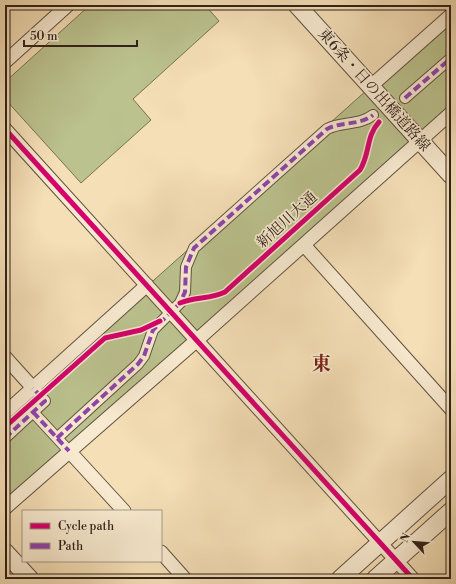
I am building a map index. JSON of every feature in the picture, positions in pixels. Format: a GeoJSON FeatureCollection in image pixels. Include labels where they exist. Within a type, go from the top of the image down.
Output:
{"type":"FeatureCollection","features":[{"type":"Feature","properties":{"kind":"street"},"geometry":{"type":"LineString","coordinates":[[5,62],[68,5]]}},
{"type":"Feature","properties":{"kind":"street","name":"東6条・日の出橋道路線"},"geometry":{"type":"LineString","coordinates":[[297,5],[451,175]]}},
{"type":"Feature","properties":{"kind":"street"},"geometry":{"type":"LineString","coordinates":[[371,86],[451,15]]}},
{"type":"Feature","properties":{"kind":"street"},"geometry":{"type":"LineString","coordinates":[[405,98],[451,58]]}},
{"type":"Feature","properties":{"kind":"street","name":"新旭川大通"},"geometry":{"type":"LineString","coordinates":[[5,508],[197,340],[451,113]]}},
{"type":"Feature","properties":{"kind":"street"},"geometry":{"type":"LineString","coordinates":[[57,438],[138,364],[144,356],[154,330],[180,303],[185,292],[186,267],[194,248],[327,129],[336,124],[365,121],[373,115]]}},
{"type":"Feature","properties":{"kind":"street"},"geometry":{"type":"LineString","coordinates":[[5,128],[413,579]]}},
{"type":"Feature","properties":{"kind":"street"},"geometry":{"type":"LineString","coordinates":[[304,245],[451,409]]}},
{"type":"Feature","properties":{"kind":"street"},"geometry":{"type":"LineString","coordinates":[[5,413],[147,285]]}},
{"type":"Feature","properties":{"kind":"street"},"geometry":{"type":"LineString","coordinates":[[5,358],[45,401],[5,438]]}},
{"type":"Feature","properties":{"kind":"street"},"geometry":{"type":"LineString","coordinates":[[33,412],[123,510]]}},
{"type":"Feature","properties":{"kind":"street"},"geometry":{"type":"LineString","coordinates":[[340,579],[451,479]]}},
{"type":"Feature","properties":{"kind":"street"},"geometry":{"type":"LineString","coordinates":[[375,579],[451,511]]}},
{"type":"Feature","properties":{"kind":"street"},"geometry":{"type":"LineString","coordinates":[[5,552],[30,579]]}},
{"type":"Feature","properties":{"kind":"street"},"geometry":{"type":"LineString","coordinates":[[162,553],[185,579]]}},
{"type":"Feature","properties":{"kind":"green space"},"geometry":{"type":"Polygon","coordinates":[[[90,5],[205,5],[219,21],[133,99],[151,120],[81,183],[5,99],[5,82],[90,5]]]}},
{"type":"Feature","properties":{"kind":"green space"},"geometry":{"type":"Polygon","coordinates":[[[451,15],[451,113],[5,510],[5,413],[451,15]]]}},
{"type":"Feature","properties":{"kind":"marked path"},"geometry":{"type":"LineString","coordinates":[[405,98],[451,58]]}},
{"type":"Feature","properties":{"kind":"marked path"},"geometry":{"type":"LineString","coordinates":[[57,438],[138,364],[144,356],[153,330],[180,303],[185,292],[186,267],[194,248],[327,129],[339,125],[362,121],[373,115]]}},
{"type":"Feature","properties":{"kind":"marked path"},"geometry":{"type":"LineString","coordinates":[[5,438],[45,401],[33,388]]}},
{"type":"Feature","properties":{"kind":"marked path"},"geometry":{"type":"LineString","coordinates":[[33,412],[69,451]]}},
{"type":"Feature","properties":{"kind":"cycle path"},"geometry":{"type":"LineString","coordinates":[[180,303],[214,296],[225,292],[360,170],[372,133],[379,122]]}},
{"type":"Feature","properties":{"kind":"cycle path"},"geometry":{"type":"LineString","coordinates":[[5,129],[413,579]]}},
{"type":"Feature","properties":{"kind":"cycle path"},"geometry":{"type":"LineString","coordinates":[[5,427],[105,338],[141,330],[160,321]]}},
{"type":"Feature","properties":{"kind":"district","name":"東"},"geometry":{"type":"Point","coordinates":[321,364]}}]}
